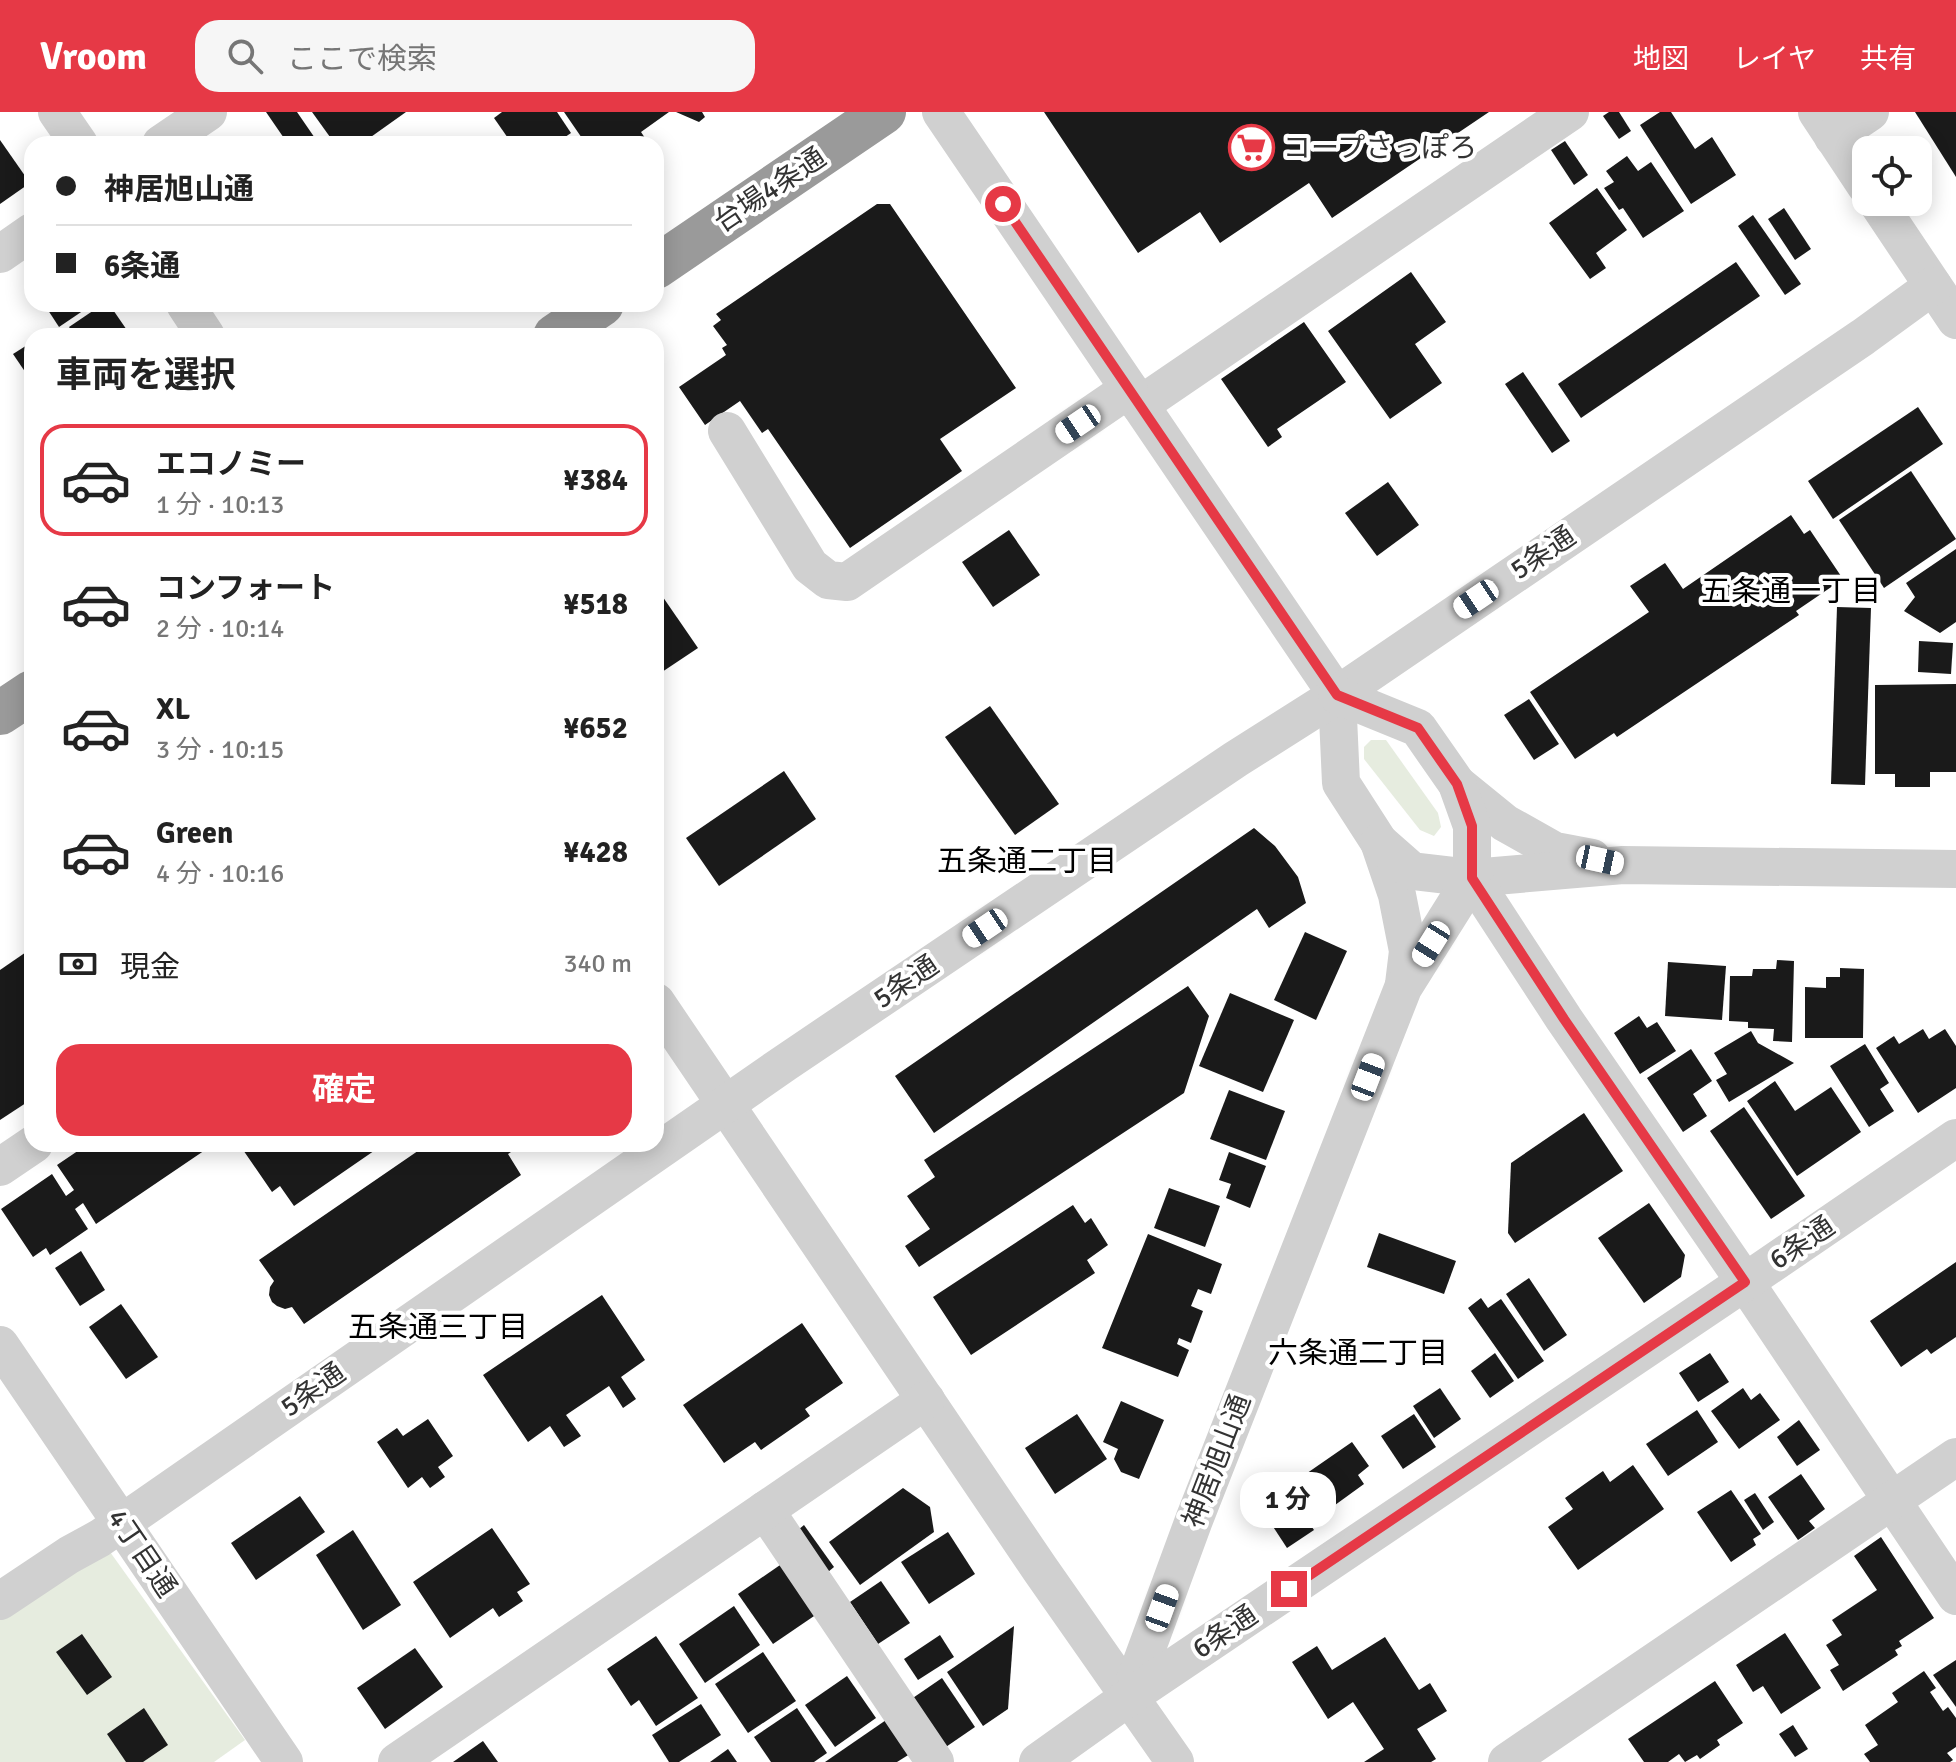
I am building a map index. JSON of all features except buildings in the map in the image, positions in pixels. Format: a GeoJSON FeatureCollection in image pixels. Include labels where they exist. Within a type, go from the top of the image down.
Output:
{"type":"FeatureCollection","features":[{"type":"Feature","properties":{"kind":"highway","name":"台場4条通"},"geometry":{"type":"LineString","coordinates":[[664,262],[884,112]]}},
{"type":"Feature","properties":{"kind":"highway"},"geometry":{"type":"LineString","coordinates":[[567,328],[590,312]]}},
{"type":"Feature","properties":{"kind":"highway"},"geometry":{"type":"LineString","coordinates":[[0,713],[24,697]]}},
{"type":"Feature","properties":{"kind":"street"},"geometry":{"type":"LineString","coordinates":[[57,112],[74,136]]}},
{"type":"Feature","properties":{"kind":"street"},"geometry":{"type":"LineString","coordinates":[[173,136],[208,112]]}},
{"type":"Feature","properties":{"kind":"street"},"geometry":{"type":"LineString","coordinates":[[941,112],[1337,695],[1418,728],[1457,784],[1472,826],[1472,878],[1564,1019],[1956,1596]]}},
{"type":"Feature","properties":{"kind":"street"},"geometry":{"type":"LineString","coordinates":[[727,431],[810,566],[828,580],[847,582],[1570,112]]}},
{"type":"Feature","properties":{"kind":"street"},"geometry":{"type":"LineString","coordinates":[[1852,165],[1825,125],[1870,112]]}},
{"type":"Feature","properties":{"kind":"street"},"geometry":{"type":"LineString","coordinates":[[1886,216],[1956,320]]}},
{"type":"Feature","properties":{"kind":"street"},"geometry":{"type":"LineString","coordinates":[[0,254],[24,238]]}},
{"type":"Feature","properties":{"kind":"street","name":"5条通"},"geometry":{"type":"LineString","coordinates":[[664,1147],[1236,759],[1337,695],[1863,337],[1933,286]]}},
{"type":"Feature","properties":{"kind":"street","name":"神居旭山通"},"geometry":{"type":"LineString","coordinates":[[1337,695],[1341,783],[1379,842],[1397,895],[1408,951],[1403,988]]}},
{"type":"Feature","properties":{"kind":"street"},"geometry":{"type":"LineString","coordinates":[[1457,784],[1505,823],[1555,851],[1623,865],[1956,869]]}},
{"type":"Feature","properties":{"kind":"street","name":"神居旭山通"},"geometry":{"type":"LineString","coordinates":[[1379,842],[1412,871],[1472,878],[1623,865]]}},
{"type":"Feature","properties":{"kind":"street","name":"神居旭山通"},"geometry":{"type":"LineString","coordinates":[[1129,1697],[1194,1520],[1403,988],[1472,878]]}},
{"type":"Feature","properties":{"kind":"street"},"geometry":{"type":"LineString","coordinates":[[664,1014],[1175,1762]]}},
{"type":"Feature","properties":{"kind":"street","name":"6条通"},"geometry":{"type":"LineString","coordinates":[[1129,1697],[1956,1138]]}},
{"type":"Feature","properties":{"kind":"street"},"geometry":{"type":"LineString","coordinates":[[0,1167],[24,1151]]}},
{"type":"Feature","properties":{"kind":"street","name":"5条通"},"geometry":{"type":"LineString","coordinates":[[0,1601],[121,1522],[657,1152]]}},
{"type":"Feature","properties":{"kind":"street","name":"4丁目通"},"geometry":{"type":"LineString","coordinates":[[0,1345],[284,1762]]}},
{"type":"Feature","properties":{"kind":"street"},"geometry":{"type":"LineString","coordinates":[[397,1762],[926,1400]]}},
{"type":"Feature","properties":{"kind":"street"},"geometry":{"type":"LineString","coordinates":[[1507,1762],[1956,1457]]}},
{"type":"Feature","properties":{"kind":"street"},"geometry":{"type":"LineString","coordinates":[[765,1510],[935,1762]]}},
{"type":"Feature","properties":{"kind":"street"},"geometry":{"type":"LineString","coordinates":[[1038,1762],[1129,1697]]}},
{"type":"Feature","properties":{"kind":"shaded area"},"geometry":{"type":"Polygon","coordinates":[[[1371,740],[1386,740],[1438,813],[1441,827],[1434,836],[1420,830],[1364,759],[1364,747],[1371,740]]]}},
{"type":"Feature","properties":{"kind":"shaded area"},"geometry":{"type":"Polygon","coordinates":[[[100,1538],[245,1740],[214,1762],[0,1762],[0,1601],[100,1538]]]}},
{"type":"Feature","properties":{"kind":"place","name":"コープさっぽろ"},"geometry":{"type":"Point","coordinates":[1252,148]}},
{"type":"Feature","properties":{"kind":"district","name":"五条通一丁目"},"geometry":{"type":"Point","coordinates":[1791,591]}},
{"type":"Feature","properties":{"kind":"district","name":"五条通二丁目"},"geometry":{"type":"Point","coordinates":[1027,861]}},
{"type":"Feature","properties":{"kind":"district","name":"五条通三丁目"},"geometry":{"type":"Point","coordinates":[438,1327]}},
{"type":"Feature","properties":{"kind":"district","name":"六条通二丁目"},"geometry":{"type":"Point","coordinates":[1358,1353]}},
{"type":"Feature","properties":{"kind":"route"},"geometry":{"type":"LineString","coordinates":[[1003,204],[1337,695],[1418,728],[1457,784],[1472,826],[1472,878],[1564,1019],[1745,1282],[1289,1589]]}}]}
